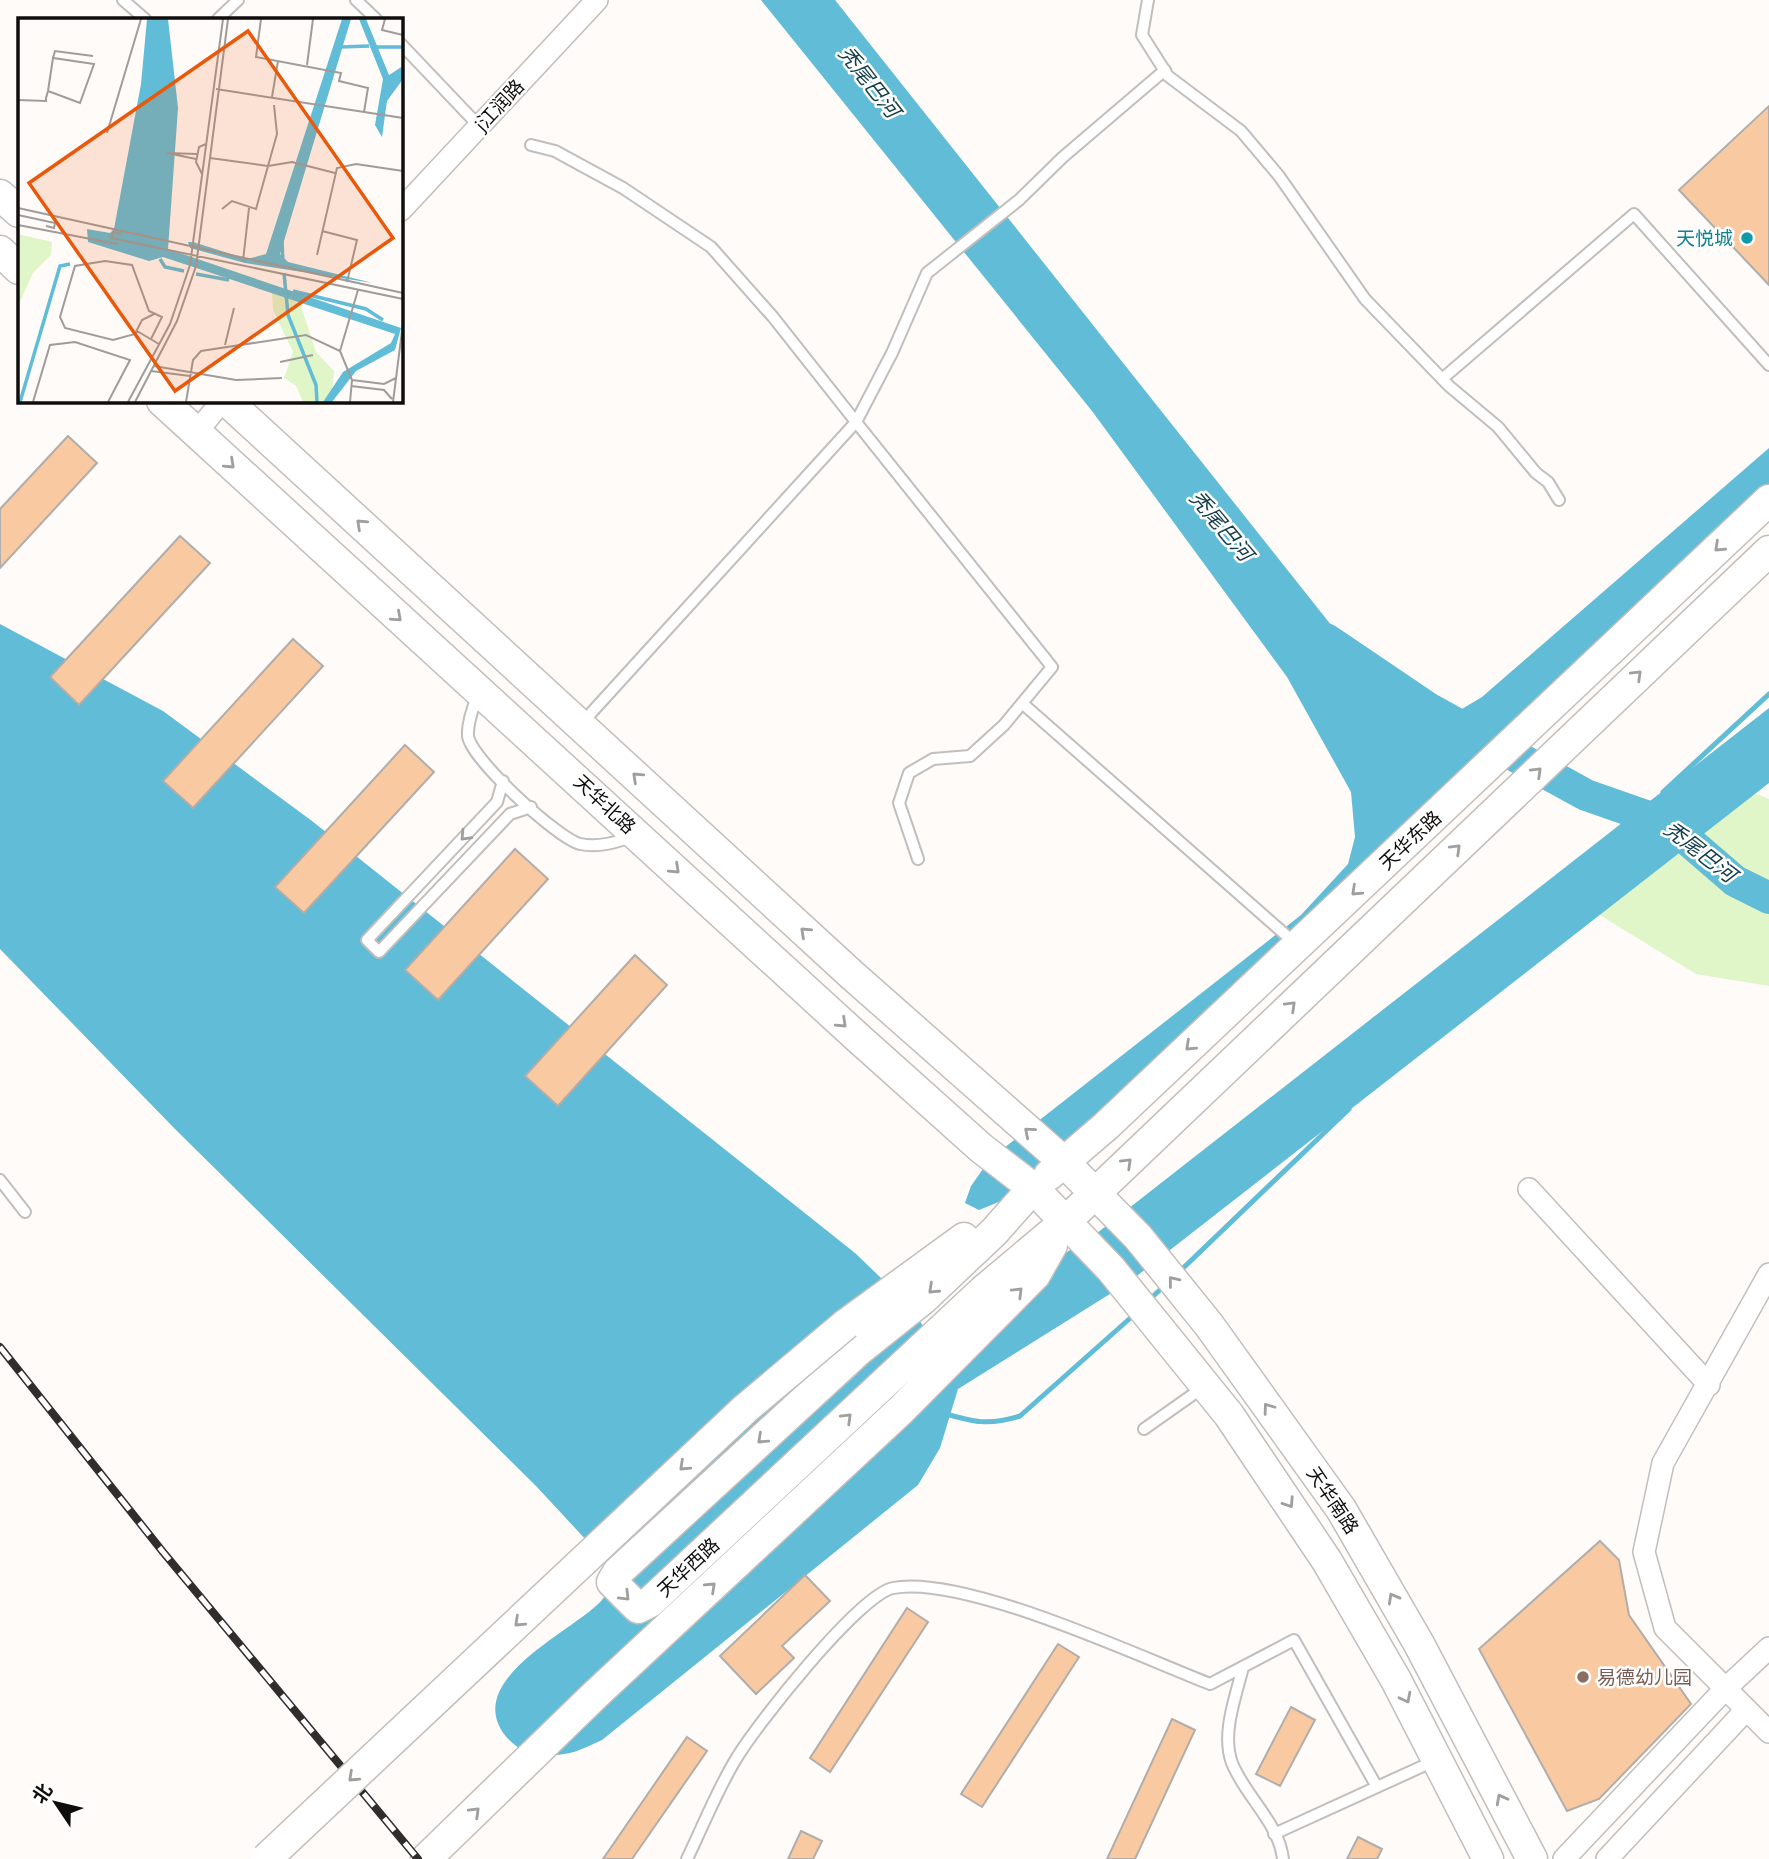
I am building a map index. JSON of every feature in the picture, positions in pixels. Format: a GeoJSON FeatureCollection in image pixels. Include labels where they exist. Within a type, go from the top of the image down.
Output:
{"type":"FeatureCollection","features":[{"type":"Feature","properties":{"kind":"main road"},"geometry":{"type":"LineString","coordinates":[[0,195],[18,211]]}},
{"type":"Feature","properties":{"kind":"main road"},"geometry":{"type":"LineString","coordinates":[[0,251],[18,268]]}},
{"type":"Feature","properties":{"kind":"main road","name":"天华北路"},"geometry":{"type":"LineString","coordinates":[[163,402],[971,1139],[1064,1192]]}},
{"type":"Feature","properties":{"kind":"main road"},"geometry":{"type":"LineString","coordinates":[[225,402],[852,975],[1064,1192],[846,1324],[745,1409],[267,1859]]}},
{"type":"Feature","properties":{"kind":"main road","name":"天华东路"},"geometry":{"type":"LineString","coordinates":[[1064,1192],[1297,946],[1769,500]]}},
{"type":"Feature","properties":{"kind":"main road","name":"天华东路"},"geometry":{"type":"LineString","coordinates":[[1064,1192],[1488,820],[1769,551]]}},
{"type":"Feature","properties":{"kind":"main road","name":"天华西路"},"geometry":{"type":"LineString","coordinates":[[1064,1192],[984,1290],[644,1607],[635,1606],[615,1586],[613,1578],[628,1563],[859,1350],[923,1299],[994,1232],[1064,1192]]}},
{"type":"Feature","properties":{"kind":"main road","name":"天华西路"},"geometry":{"type":"LineString","coordinates":[[426,1859],[595,1695],[901,1410],[1035,1275],[1064,1192]]}},
{"type":"Feature","properties":{"kind":"main road","name":"天华南路"},"geometry":{"type":"LineString","coordinates":[[1064,1192],[1138,1237],[1209,1325],[1340,1508],[1375,1565],[1532,1859]]}},
{"type":"Feature","properties":{"kind":"main road","name":"天华南路"},"geometry":{"type":"LineString","coordinates":[[1064,1192],[1111,1269],[1206,1386],[1280,1489],[1363,1619],[1488,1859]]}},
{"type":"Feature","properties":{"kind":"street","name":"j江润路"},"geometry":{"type":"LineString","coordinates":[[402,209],[597,0]]}},
{"type":"Feature","properties":{"kind":"street"},"geometry":{"type":"LineString","coordinates":[[196,433],[223,402]]}},
{"type":"Feature","properties":{"kind":"street"},"geometry":{"type":"LineString","coordinates":[[1529,1189],[1709,1385]]}},
{"type":"Feature","properties":{"kind":"street"},"geometry":{"type":"LineString","coordinates":[[1769,1274],[1663,1463],[1644,1552],[1665,1628],[1769,1732]]}},
{"type":"Feature","properties":{"kind":"street"},"geometry":{"type":"LineString","coordinates":[[1564,1859],[1726,1689],[1769,1648]]}},
{"type":"Feature","properties":{"kind":"street"},"geometry":{"type":"LineString","coordinates":[[1607,1859],[1746,1710]]}},
{"type":"Feature","properties":{"kind":"lane"},"geometry":{"type":"LineString","coordinates":[[123,0],[144,18]]}},
{"type":"Feature","properties":{"kind":"lane"},"geometry":{"type":"LineString","coordinates":[[219,18],[237,0]]}},
{"type":"Feature","properties":{"kind":"lane"},"geometry":{"type":"LineString","coordinates":[[356,0],[375,18]]}},
{"type":"Feature","properties":{"kind":"lane"},"geometry":{"type":"LineString","coordinates":[[1149,0],[1142,35],[1165,70],[1241,131],[1279,176],[1365,299],[1442,379],[1498,427],[1536,473],[1548,482],[1559,500]]}},
{"type":"Feature","properties":{"kind":"lane"},"geometry":{"type":"LineString","coordinates":[[402,45],[479,126]]}},
{"type":"Feature","properties":{"kind":"lane"},"geometry":{"type":"LineString","coordinates":[[580,724],[856,422],[892,353],[927,273],[1019,200],[1063,157],[1165,70]]}},
{"type":"Feature","properties":{"kind":"lane"},"geometry":{"type":"LineString","coordinates":[[531,145],[555,151],[623,188],[711,247],[772,317],[1052,667],[1004,725],[970,756],[933,759],[909,773],[899,803],[918,859]]}},
{"type":"Feature","properties":{"kind":"lane"},"geometry":{"type":"LineString","coordinates":[[1442,379],[1634,214],[1769,365]]}},
{"type":"Feature","properties":{"kind":"lane"},"geometry":{"type":"LineString","coordinates":[[479,691],[468,734],[476,754],[531,807],[567,838],[579,844],[614,843],[638,835]]}},
{"type":"Feature","properties":{"kind":"lane"},"geometry":{"type":"LineString","coordinates":[[1022,704],[1297,946]]}},
{"type":"Feature","properties":{"kind":"lane"},"geometry":{"type":"LineString","coordinates":[[503,781],[497,802],[367,940],[379,952],[510,814],[531,807]]}},
{"type":"Feature","properties":{"kind":"lane"},"geometry":{"type":"LineString","coordinates":[[0,1180],[25,1212]]}},
{"type":"Feature","properties":{"kind":"lane"},"geometry":{"type":"LineString","coordinates":[[1144,1429],[1206,1386]]}},
{"type":"Feature","properties":{"kind":"lane"},"geometry":{"type":"LineString","coordinates":[[687,1859],[734,1762],[750,1736],[856,1615],[875,1596],[889,1589],[932,1587],[1021,1611],[1210,1684],[1294,1640],[1377,1787]]}},
{"type":"Feature","properties":{"kind":"lane"},"geometry":{"type":"LineString","coordinates":[[1243,1667],[1228,1738],[1232,1763],[1274,1834],[1283,1859]]}},
{"type":"Feature","properties":{"kind":"lane"},"geometry":{"type":"LineString","coordinates":[[1274,1834],[1437,1759]]}},
{"type":"Feature","properties":{"kind":"green space"},"geometry":{"type":"Polygon","coordinates":[[[1720,778],[1769,799],[1769,986],[1696,974],[1590,909],[1720,778]]]}},
{"type":"Feature","properties":{"kind":"water"},"geometry":{"type":"Polygon","coordinates":[[[761,0],[835,0],[1370,674],[1408,710],[1445,719],[1482,697],[1769,448],[1769,512],[1011,1197],[979,1210],[965,1203],[971,1186],[990,1159],[1301,915],[1348,864],[1355,837],[1351,792],[1287,677],[1092,411],[761,0]]]}},
{"type":"Feature","properties":{"kind":"water"},"geometry":{"type":"Polygon","coordinates":[[[0,624],[163,711],[312,821],[855,1253],[906,1302],[929,1334],[1092,1237],[1769,708],[1769,783],[1129,1282],[958,1389],[940,1448],[918,1485],[602,1740],[572,1752],[540,1755],[520,1749],[504,1734],[496,1713],[498,1694],[510,1675],[527,1658],[602,1600],[610,1580],[601,1556],[536,1486],[175,1129],[0,949],[0,624]]]}},
{"type":"Feature","properties":{"kind":"building","name":"天悦城"},"geometry":{"type":"Polygon","coordinates":[[[1769,106],[1769,285],[1679,190],[1769,106]]]}},
{"type":"Feature","properties":{"kind":"building"},"geometry":{"type":"Polygon","coordinates":[[[68,436],[97,463],[0,568],[0,509],[68,436]]]}},
{"type":"Feature","properties":{"kind":"building"},"geometry":{"type":"Polygon","coordinates":[[[180,536],[210,563],[79,705],[50,677],[180,536]]]}},
{"type":"Feature","properties":{"kind":"building"},"geometry":{"type":"Polygon","coordinates":[[[293,639],[323,666],[193,808],[163,781],[293,639]]]}},
{"type":"Feature","properties":{"kind":"building"},"geometry":{"type":"Polygon","coordinates":[[[405,745],[434,772],[304,913],[275,887],[405,745]]]}},
{"type":"Feature","properties":{"kind":"building"},"geometry":{"type":"Polygon","coordinates":[[[515,849],[548,879],[438,1000],[405,970],[515,849]]]}},
{"type":"Feature","properties":{"kind":"building"},"geometry":{"type":"Polygon","coordinates":[[[635,955],[667,985],[558,1106],[525,1076],[635,955]]]}},
{"type":"Feature","properties":{"kind":"building","name":"易德幼儿园"},"geometry":{"type":"Polygon","coordinates":[[[1600,1541],[1619,1560],[1629,1615],[1691,1704],[1599,1799],[1567,1811],[1479,1649],[1600,1541]]]}},
{"type":"Feature","properties":{"kind":"building"},"geometry":{"type":"Polygon","coordinates":[[[805,1575],[830,1601],[782,1646],[794,1658],[756,1694],[720,1656],[805,1575]]]}},
{"type":"Feature","properties":{"kind":"building"},"geometry":{"type":"Polygon","coordinates":[[[907,1608],[928,1622],[830,1772],[810,1758],[907,1608]]]}},
{"type":"Feature","properties":{"kind":"building"},"geometry":{"type":"Polygon","coordinates":[[[1058,1644],[1079,1657],[982,1807],[961,1794],[1058,1644]]]}},
{"type":"Feature","properties":{"kind":"building"},"geometry":{"type":"Polygon","coordinates":[[[1291,1707],[1315,1720],[1280,1786],[1256,1774],[1291,1707]]]}},
{"type":"Feature","properties":{"kind":"building"},"geometry":{"type":"Polygon","coordinates":[[[1172,1719],[1195,1730],[1135,1859],[1107,1859],[1172,1719]]]}},
{"type":"Feature","properties":{"kind":"building"},"geometry":{"type":"Polygon","coordinates":[[[687,1737],[707,1751],[632,1859],[603,1859],[687,1737]]]}},
{"type":"Feature","properties":{"kind":"building"},"geometry":{"type":"Polygon","coordinates":[[[801,1831],[822,1841],[813,1859],[788,1859],[801,1831]]]}},
{"type":"Feature","properties":{"kind":"building"},"geometry":{"type":"Polygon","coordinates":[[[1358,1837],[1382,1849],[1377,1859],[1347,1859],[1358,1837]]]}},
{"type":"Feature","properties":{"kind":"waterway","name":"秃尾巴河"},"geometry":{"type":"LineString","coordinates":[[1326,639],[1428,708],[1586,795],[1669,824],[1735,881],[1769,898]]}},
{"type":"Feature","properties":{"kind":"waterway"},"geometry":{"type":"LineString","coordinates":[[1663,792],[1769,694]]}},
{"type":"Feature","properties":{"kind":"waterway"},"geometry":{"type":"LineString","coordinates":[[1179,1272],[1349,1109]]}},
{"type":"Feature","properties":{"kind":"waterway"},"geometry":{"type":"LineString","coordinates":[[1148,1301],[1164,1286]]}},
{"type":"Feature","properties":{"kind":"waterway"},"geometry":{"type":"LineString","coordinates":[[943,1413],[981,1422],[1020,1416],[1136,1313]]}},
{"type":"Feature","properties":{"kind":"railway"},"geometry":{"type":"LineString","coordinates":[[0,1347],[163,1552],[418,1859]]}},
{"type":"Feature","properties":{"kind":"place","name":"天悦城"},"geometry":{"type":"Point","coordinates":[1747,238]}},
{"type":"Feature","properties":{"kind":"place","name":"易德幼儿园"},"geometry":{"type":"Point","coordinates":[1583,1677]}}]}
